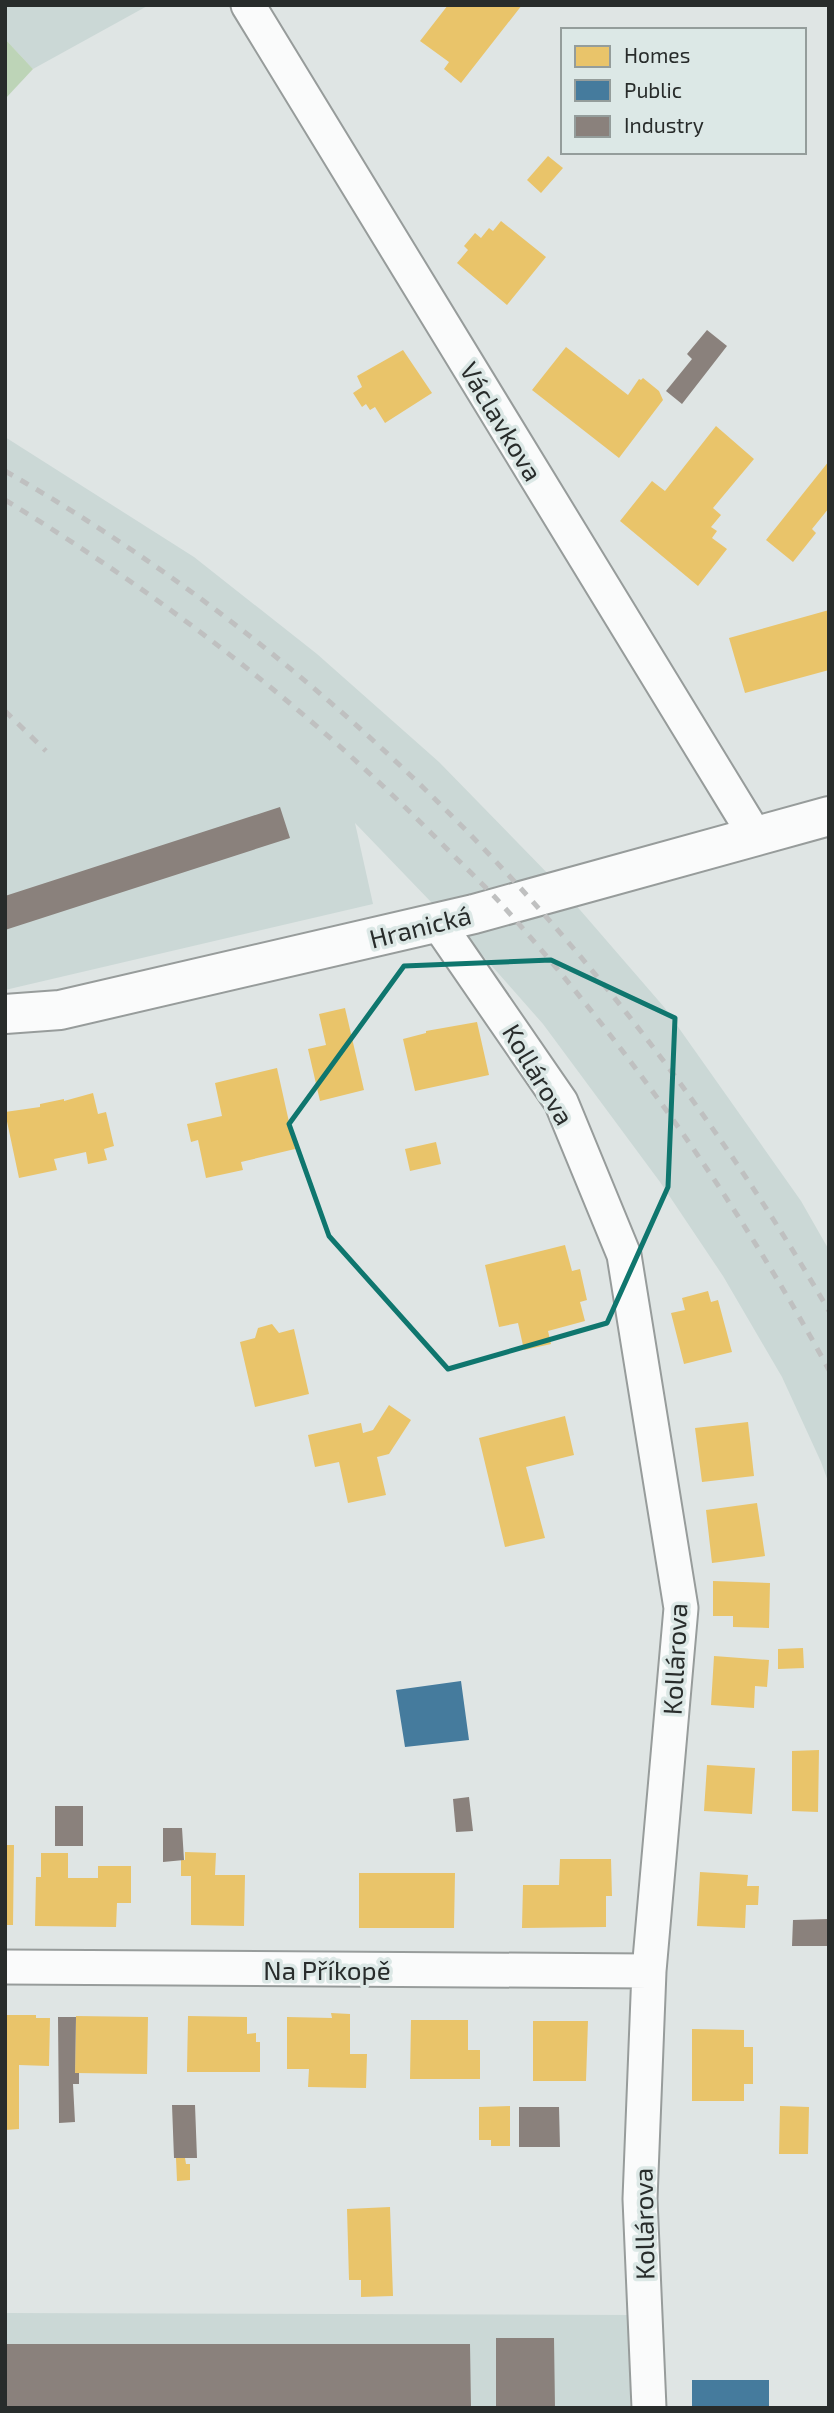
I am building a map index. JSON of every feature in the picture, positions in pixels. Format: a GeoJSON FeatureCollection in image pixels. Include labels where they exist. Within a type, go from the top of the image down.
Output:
{"type":"FeatureCollection","features":[{"type":"Feature","properties":{"kind":"street","name":"Václavkova"},"geometry":{"type":"LineString","coordinates":[[248,5],[756,837]]}},
{"type":"Feature","properties":{"kind":"street","name":"Hranická"},"geometry":{"type":"LineString","coordinates":[[5,1014],[60,1010],[474,914],[829,816]]}},
{"type":"Feature","properties":{"kind":"street","name":"Kollárova"},"geometry":{"type":"LineString","coordinates":[[437,922],[562,1102],[624,1255],[681,1608],[649,1971],[640,2199],[649,2408]]}},
{"type":"Feature","properties":{"kind":"street","name":"Na Příkopě"},"geometry":{"type":"LineString","coordinates":[[5,1967],[649,1971]]}},
{"type":"Feature","properties":{"kind":"highlighted area"},"geometry":{"type":"Polygon","coordinates":[[[551,960],[675,1018],[668,1187],[607,1323],[448,1369],[329,1236],[289,1124],[404,966],[551,960]]]}},
{"type":"Feature","properties":{"kind":"shaded area"},"geometry":{"type":"Polygon","coordinates":[[[5,5],[149,5],[33,69],[5,39],[5,5]]]}},
{"type":"Feature","properties":{"kind":"shaded area"},"geometry":{"type":"Polygon","coordinates":[[[5,437],[194,557],[317,654],[439,762],[555,881],[664,1007],[801,1201],[829,1250],[829,1484],[782,1377],[723,1276],[660,1182],[543,1024],[483,956],[355,823],[373,904],[5,990],[5,437]]]}},
{"type":"Feature","properties":{"kind":"shaded area"},"geometry":{"type":"Polygon","coordinates":[[[5,2313],[630,2315],[630,2408],[5,2408],[5,2313]]]}},
{"type":"Feature","properties":{"kind":"green space"},"geometry":{"type":"Polygon","coordinates":[[[5,39],[33,69],[5,99],[5,39]]]}},
{"type":"Feature","properties":{"kind":"building: Homes"},"geometry":{"type":"Polygon","coordinates":[[[448,5],[522,5],[461,83],[444,69],[449,62],[420,41],[448,5]]]}},
{"type":"Feature","properties":{"kind":"building: Homes"},"geometry":{"type":"Polygon","coordinates":[[[548,156],[563,168],[541,193],[527,180],[548,156]]]}},
{"type":"Feature","properties":{"kind":"building: Homes"},"geometry":{"type":"Polygon","coordinates":[[[501,221],[546,257],[507,305],[457,263],[468,250],[464,246],[475,233],[481,238],[489,228],[493,231],[501,221]]]}},
{"type":"Feature","properties":{"kind":"building: Homes"},"geometry":{"type":"Polygon","coordinates":[[[566,347],[628,395],[639,379],[643,378],[659,391],[663,400],[619,458],[532,390],[566,347]]]}},
{"type":"Feature","properties":{"kind":"building: Homes"},"geometry":{"type":"Polygon","coordinates":[[[403,350],[432,393],[385,423],[375,407],[370,410],[366,404],[362,407],[353,393],[362,387],[357,376],[403,350]]]}},
{"type":"Feature","properties":{"kind":"building: Homes"},"geometry":{"type":"Polygon","coordinates":[[[716,426],[754,459],[713,508],[721,515],[711,527],[717,531],[712,538],[727,549],[698,586],[620,521],[652,481],[665,491],[716,426]]]}},
{"type":"Feature","properties":{"kind":"building: Homes"},"geometry":{"type":"Polygon","coordinates":[[[829,461],[829,508],[812,529],[816,533],[793,562],[766,540],[829,461]]]}},
{"type":"Feature","properties":{"kind":"building: Homes"},"geometry":{"type":"Polygon","coordinates":[[[829,610],[829,670],[745,693],[729,638],[829,610]]]}},
{"type":"Feature","properties":{"kind":"building: Homes"},"geometry":{"type":"Polygon","coordinates":[[[345,1008],[364,1090],[320,1101],[308,1049],[326,1045],[319,1014],[345,1008]]]}},
{"type":"Feature","properties":{"kind":"building: Homes"},"geometry":{"type":"Polygon","coordinates":[[[477,1022],[489,1075],[415,1091],[403,1039],[426,1031],[477,1022]]]}},
{"type":"Feature","properties":{"kind":"building: Homes"},"geometry":{"type":"Polygon","coordinates":[[[277,1068],[295,1149],[241,1162],[243,1170],[206,1178],[198,1140],[191,1142],[187,1124],[222,1116],[215,1083],[277,1068]]]}},
{"type":"Feature","properties":{"kind":"building: Homes"},"geometry":{"type":"Polygon","coordinates":[[[93,1093],[98,1114],[106,1112],[114,1146],[104,1149],[107,1160],[88,1164],[86,1152],[54,1159],[57,1170],[19,1178],[5,1112],[40,1107],[40,1104],[93,1093]]]}},
{"type":"Feature","properties":{"kind":"building: Homes"},"geometry":{"type":"Polygon","coordinates":[[[436,1142],[441,1164],[410,1171],[405,1149],[436,1142]]]}},
{"type":"Feature","properties":{"kind":"building: Homes"},"geometry":{"type":"Polygon","coordinates":[[[565,1245],[572,1271],[580,1269],[587,1300],[580,1302],[585,1321],[548,1331],[551,1344],[524,1350],[518,1323],[499,1327],[485,1265],[565,1245]]]}},
{"type":"Feature","properties":{"kind":"building: Homes"},"geometry":{"type":"Polygon","coordinates":[[[708,1291],[711,1302],[718,1300],[732,1352],[684,1364],[671,1313],[685,1310],[682,1298],[708,1291]]]}},
{"type":"Feature","properties":{"kind":"building: Homes"},"geometry":{"type":"Polygon","coordinates":[[[272,1324],[279,1333],[294,1329],[309,1394],[255,1407],[240,1342],[255,1338],[258,1328],[272,1324]]]}},
{"type":"Feature","properties":{"kind":"building: Homes"},"geometry":{"type":"Polygon","coordinates":[[[389,1405],[411,1420],[389,1454],[377,1457],[386,1495],[348,1503],[339,1462],[315,1467],[308,1435],[361,1423],[363,1433],[373,1430],[389,1405]]]}},
{"type":"Feature","properties":{"kind":"building: Homes"},"geometry":{"type":"Polygon","coordinates":[[[565,1416],[574,1455],[526,1467],[545,1538],[505,1547],[479,1438],[565,1416]]]}},
{"type":"Feature","properties":{"kind":"building: Homes"},"geometry":{"type":"Polygon","coordinates":[[[748,1422],[754,1476],[702,1482],[695,1428],[748,1422]]]}},
{"type":"Feature","properties":{"kind":"building: Homes"},"geometry":{"type":"Polygon","coordinates":[[[757,1503],[765,1556],[712,1563],[706,1510],[757,1503]]]}},
{"type":"Feature","properties":{"kind":"building: Homes"},"geometry":{"type":"Polygon","coordinates":[[[713,1581],[770,1583],[769,1628],[733,1627],[733,1616],[713,1616],[713,1581]]]}},
{"type":"Feature","properties":{"kind":"building: Homes"},"geometry":{"type":"Polygon","coordinates":[[[803,1648],[804,1668],[778,1669],[778,1649],[803,1648]]]}},
{"type":"Feature","properties":{"kind":"building: Homes"},"geometry":{"type":"Polygon","coordinates":[[[714,1656],[769,1660],[767,1687],[755,1686],[754,1708],[711,1705],[714,1656]]]}},
{"type":"Feature","properties":{"kind":"building: Homes"},"geometry":{"type":"Polygon","coordinates":[[[819,1750],[818,1812],[792,1811],[792,1751],[819,1750]]]}},
{"type":"Feature","properties":{"kind":"building: Homes"},"geometry":{"type":"Polygon","coordinates":[[[707,1765],[755,1768],[752,1814],[704,1811],[707,1765]]]}},
{"type":"Feature","properties":{"kind":"building: Homes"},"geometry":{"type":"Polygon","coordinates":[[[5,1845],[14,1845],[13,1925],[5,1925],[5,1845]]]}},
{"type":"Feature","properties":{"kind":"building: Homes"},"geometry":{"type":"Polygon","coordinates":[[[185,1852],[216,1853],[215,1875],[245,1875],[244,1926],[191,1925],[191,1876],[181,1876],[181,1860],[185,1860],[185,1852]]]}},
{"type":"Feature","properties":{"kind":"building: Homes"},"geometry":{"type":"Polygon","coordinates":[[[41,1853],[68,1853],[68,1878],[98,1878],[98,1866],[131,1866],[131,1903],[117,1903],[116,1927],[35,1926],[36,1877],[41,1877],[41,1853]]]}},
{"type":"Feature","properties":{"kind":"building: Homes"},"geometry":{"type":"Polygon","coordinates":[[[560,1859],[611,1859],[612,1896],[606,1896],[606,1927],[522,1928],[523,1885],[559,1885],[560,1859]]]}},
{"type":"Feature","properties":{"kind":"building: Homes"},"geometry":{"type":"Polygon","coordinates":[[[700,1872],[748,1875],[747,1886],[759,1886],[758,1905],[746,1905],[745,1928],[697,1926],[700,1872]]]}},
{"type":"Feature","properties":{"kind":"building: Homes"},"geometry":{"type":"Polygon","coordinates":[[[359,1873],[455,1873],[454,1928],[359,1928],[359,1873]]]}},
{"type":"Feature","properties":{"kind":"building: Homes"},"geometry":{"type":"Polygon","coordinates":[[[331,2013],[350,2014],[350,2054],[367,2054],[366,2088],[308,2087],[309,2069],[287,2069],[287,2017],[332,2018],[331,2013]]]}},
{"type":"Feature","properties":{"kind":"building: Homes"},"geometry":{"type":"Polygon","coordinates":[[[5,2015],[50,2018],[49,2066],[19,2065],[19,2129],[5,2130],[5,2015]]]}},
{"type":"Feature","properties":{"kind":"building: Homes"},"geometry":{"type":"Polygon","coordinates":[[[76,2016],[148,2017],[147,2074],[75,2073],[76,2016]]]}},
{"type":"Feature","properties":{"kind":"building: Homes"},"geometry":{"type":"Polygon","coordinates":[[[188,2016],[247,2017],[247,2034],[256,2033],[256,2042],[260,2042],[260,2072],[187,2072],[188,2016]]]}},
{"type":"Feature","properties":{"kind":"building: Homes"},"geometry":{"type":"Polygon","coordinates":[[[411,2020],[468,2020],[468,2050],[480,2050],[480,2079],[410,2079],[411,2020]]]}},
{"type":"Feature","properties":{"kind":"building: Homes"},"geometry":{"type":"Polygon","coordinates":[[[533,2021],[588,2021],[586,2081],[533,2081],[533,2021]]]}},
{"type":"Feature","properties":{"kind":"building: Homes"},"geometry":{"type":"Polygon","coordinates":[[[692,2029],[744,2030],[744,2047],[753,2047],[753,2084],[744,2084],[744,2101],[692,2101],[692,2029]]]}},
{"type":"Feature","properties":{"kind":"building: Homes"},"geometry":{"type":"Polygon","coordinates":[[[510,2106],[510,2146],[491,2146],[491,2140],[479,2140],[479,2107],[510,2106]]]}},
{"type":"Feature","properties":{"kind":"building: Homes"},"geometry":{"type":"Polygon","coordinates":[[[780,2106],[809,2107],[808,2154],[779,2154],[780,2106]]]}},
{"type":"Feature","properties":{"kind":"building: Homes"},"geometry":{"type":"Polygon","coordinates":[[[176,2158],[185,2158],[186,2164],[190,2164],[190,2180],[177,2181],[176,2158]]]}},
{"type":"Feature","properties":{"kind":"building: Homes"},"geometry":{"type":"Polygon","coordinates":[[[390,2207],[393,2296],[361,2297],[361,2280],[349,2280],[347,2209],[390,2207]]]}},
{"type":"Feature","properties":{"kind":"building: Public"},"geometry":{"type":"Polygon","coordinates":[[[461,1681],[469,1740],[405,1747],[396,1690],[461,1681]]]}},
{"type":"Feature","properties":{"kind":"building: Public"},"geometry":{"type":"Polygon","coordinates":[[[692,2380],[769,2380],[769,2408],[692,2408],[692,2380]]]}},
{"type":"Feature","properties":{"kind":"building: Industry"},"geometry":{"type":"Polygon","coordinates":[[[707,330],[727,346],[682,404],[666,391],[692,359],[687,354],[707,330]]]}},
{"type":"Feature","properties":{"kind":"building: Industry"},"geometry":{"type":"Polygon","coordinates":[[[280,807],[290,838],[5,930],[5,896],[280,807]]]}},
{"type":"Feature","properties":{"kind":"building: Industry"},"geometry":{"type":"Polygon","coordinates":[[[469,1797],[473,1831],[456,1832],[453,1799],[469,1797]]]}},
{"type":"Feature","properties":{"kind":"building: Industry"},"geometry":{"type":"Polygon","coordinates":[[[55,1806],[83,1806],[83,1846],[55,1846],[55,1806]]]}},
{"type":"Feature","properties":{"kind":"building: Industry"},"geometry":{"type":"Polygon","coordinates":[[[163,1828],[182,1828],[184,1860],[163,1862],[163,1828]]]}},
{"type":"Feature","properties":{"kind":"building: Industry"},"geometry":{"type":"Polygon","coordinates":[[[829,1919],[829,1946],[792,1946],[793,1920],[829,1919]]]}},
{"type":"Feature","properties":{"kind":"building: Industry"},"geometry":{"type":"Polygon","coordinates":[[[58,2017],[76,2017],[75,2073],[79,2073],[79,2084],[73,2084],[75,2122],[59,2123],[58,2017]]]}},
{"type":"Feature","properties":{"kind":"building: Industry"},"geometry":{"type":"Polygon","coordinates":[[[172,2105],[195,2105],[197,2158],[174,2158],[172,2105]]]}},
{"type":"Feature","properties":{"kind":"building: Industry"},"geometry":{"type":"Polygon","coordinates":[[[519,2107],[559,2107],[560,2147],[519,2147],[519,2107]]]}},
{"type":"Feature","properties":{"kind":"building: Industry"},"geometry":{"type":"Polygon","coordinates":[[[496,2338],[554,2338],[555,2408],[496,2408],[496,2338]]]}},
{"type":"Feature","properties":{"kind":"building: Industry"},"geometry":{"type":"Polygon","coordinates":[[[5,2344],[470,2344],[471,2408],[5,2408],[5,2344]]]}},
{"type":"Feature","properties":{"kind":"railway"},"geometry":{"type":"LineString","coordinates":[[5,471],[132,550],[252,638],[365,733],[472,837],[572,947],[665,1063],[751,1185],[829,1311]]}},
{"type":"Feature","properties":{"kind":"railway"},"geometry":{"type":"LineString","coordinates":[[5,500],[123,576],[290,703],[394,797],[497,899],[595,1016],[680,1129],[758,1247],[829,1370]]}},
{"type":"Feature","properties":{"kind":"railway"},"geometry":{"type":"LineString","coordinates":[[5,711],[46,751]]}}]}
